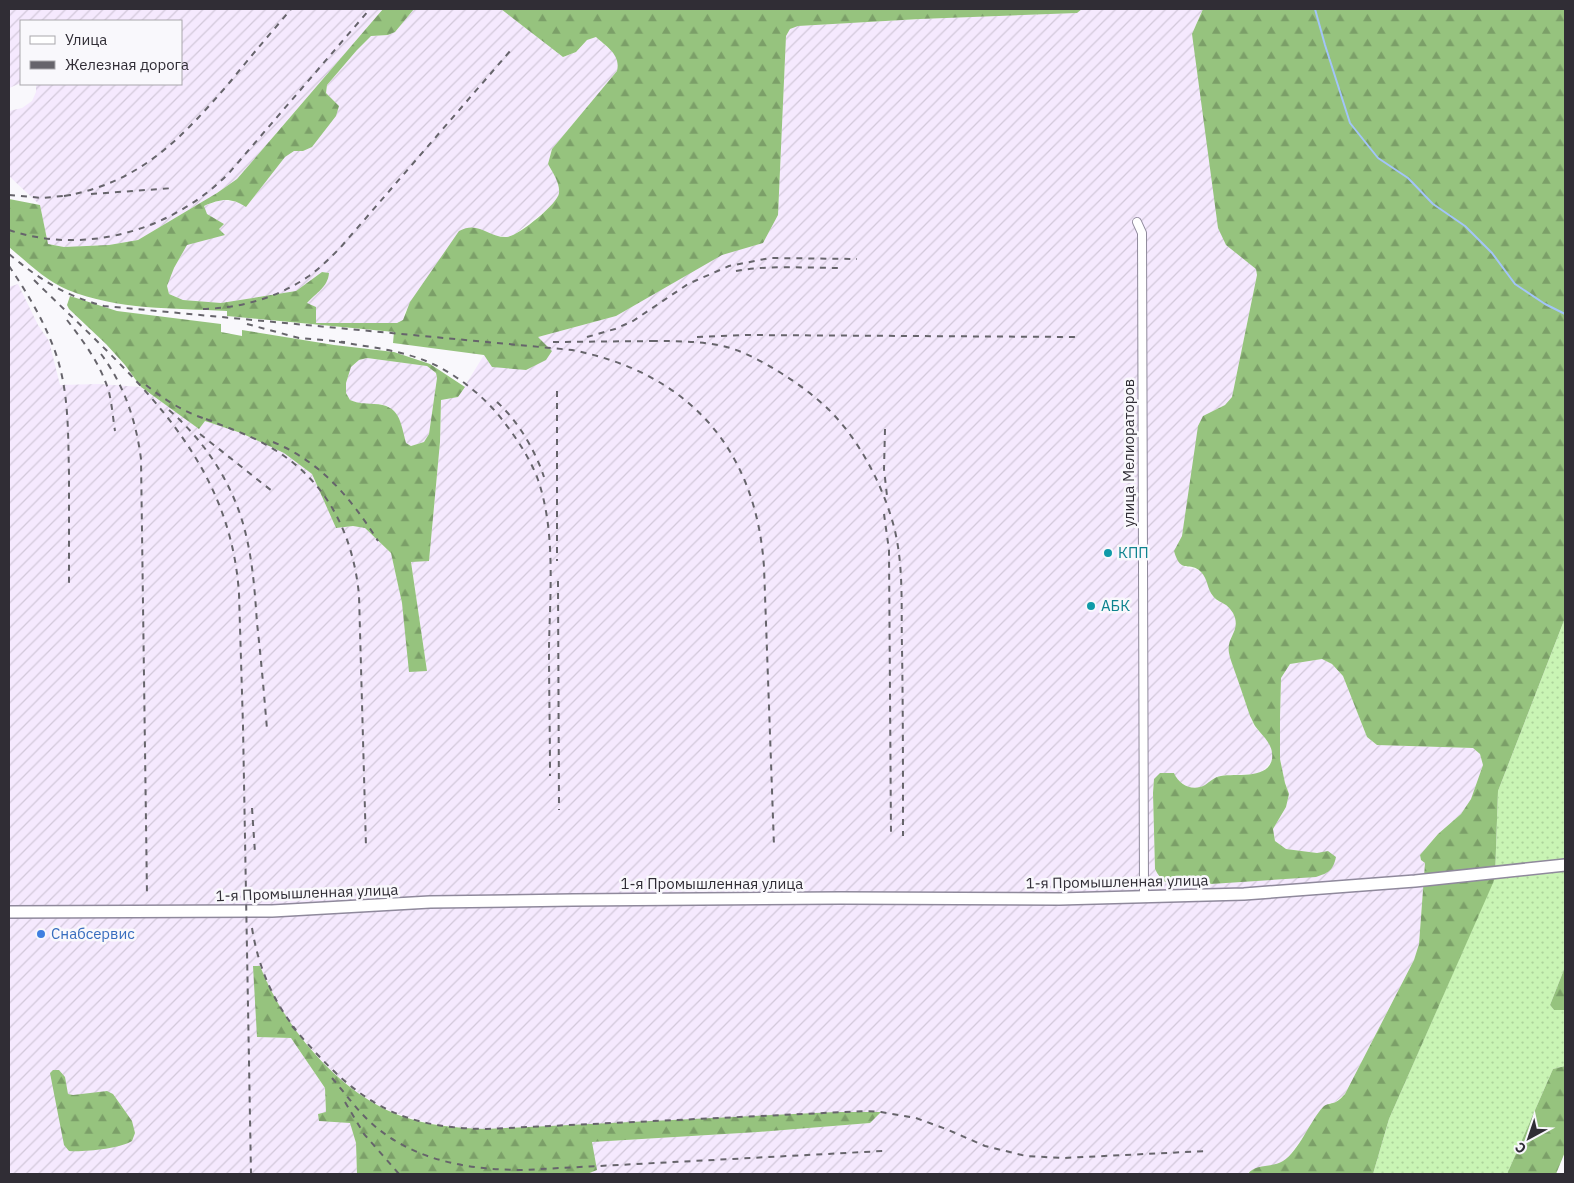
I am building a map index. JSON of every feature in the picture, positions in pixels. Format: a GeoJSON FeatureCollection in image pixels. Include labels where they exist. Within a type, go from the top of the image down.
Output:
{"type":"FeatureCollection","features":[{"type":"Feature","properties":{"kind":"main road","name":"1-я Промышленная улица"},"geometry":{"type":"LineString","coordinates":[[9,912],[272,911],[430,902],[841,898],[1059,899],[1244,894],[1415,881],[1565,865]]}},
{"type":"Feature","properties":{"kind":"street","name":"улица Мелиораторов"},"geometry":{"type":"LineString","coordinates":[[1137,222],[1142,233],[1144,896]]}},
{"type":"Feature","properties":{"kind":"shaded area"},"geometry":{"type":"Polygon","coordinates":[[[9,9],[383,9],[237,179],[138,240],[109,245],[64,247],[48,244],[40,205],[9,176],[9,111],[22,108],[32,101],[36,92],[36,85],[182,85],[182,20],[20,20],[20,83],[9,88],[9,9]]]}},
{"type":"Feature","properties":{"kind":"shaded area"},"geometry":{"type":"Polygon","coordinates":[[[414,9],[501,9],[563,57],[576,52],[587,40],[596,37],[616,55],[619,63],[617,71],[552,149],[548,164],[557,180],[558,198],[549,208],[515,234],[508,237],[499,236],[405,311],[403,320],[397,323],[316,323],[307,303],[315,295],[329,273],[322,272],[296,291],[221,303],[183,300],[169,294],[167,286],[174,268],[187,245],[219,229],[224,224],[206,214],[204,206],[221,200],[239,202],[246,207],[285,157],[294,151],[303,151],[339,106],[326,93],[327,85],[371,36],[388,35],[395,32],[414,9]]]}},
{"type":"Feature","properties":{"kind":"shaded area"},"geometry":{"type":"Polygon","coordinates":[[[1082,9],[1203,9],[1192,34],[1250,262],[1256,269],[1257,275],[1232,397],[1225,405],[1203,416],[1182,537],[1178,543],[1182,566],[1199,570],[1205,576],[1212,595],[1217,601],[1224,602],[1232,611],[1237,622],[1229,642],[1229,653],[1254,726],[1272,747],[1272,761],[1264,770],[1255,774],[1215,777],[1206,785],[1198,788],[1188,787],[1177,780],[1154,780],[1155,869],[1159,878],[1316,853],[1286,849],[1275,841],[1273,829],[1286,807],[1289,794],[1280,759],[1280,717],[1281,678],[1290,664],[1322,659],[1332,664],[1343,676],[1367,737],[1377,745],[1473,748],[1480,754],[1483,765],[1471,799],[1461,814],[1438,834],[1420,855],[1421,860],[1425,863],[1419,944],[1414,960],[1345,1094],[1334,1103],[1329,1103],[1286,1160],[1279,1164],[1254,1169],[1248,1174],[587,1174],[597,1170],[591,1142],[870,1123],[880,1112],[486,1129],[462,1128],[429,1123],[379,1106],[338,1077],[292,1026],[273,996],[260,966],[257,1037],[291,1038],[325,1088],[326,1112],[350,1122],[356,1143],[357,1174],[9,1174],[9,287],[18,284],[38,325],[49,341],[60,385],[99,384],[141,387],[199,429],[205,421],[241,433],[284,453],[312,474],[336,528],[353,526],[365,528],[391,553],[402,603],[427,671],[411,561],[429,561],[440,442],[441,400],[458,397],[484,355],[492,367],[538,337],[616,316],[722,254],[763,243],[778,215],[786,36],[790,29],[797,26],[920,19],[1077,13],[1082,9]]]}},
{"type":"Feature","properties":{"kind":"shaded area"},"geometry":{"type":"Polygon","coordinates":[[[367,358],[427,366],[436,373],[437,378],[429,434],[424,442],[411,446],[406,443],[390,407],[381,404],[361,404],[350,400],[346,393],[346,383],[351,367],[359,360],[367,358]]]}},
{"type":"Feature","properties":{"kind":"green space"},"geometry":{"type":"Polygon","coordinates":[[[383,9],[414,9],[395,32],[388,35],[371,36],[327,85],[326,93],[339,106],[336,116],[312,147],[303,151],[294,151],[285,157],[246,207],[230,200],[204,206],[207,214],[224,224],[219,229],[225,235],[187,245],[174,268],[167,286],[169,294],[183,300],[221,303],[296,291],[322,272],[329,273],[328,278],[321,290],[307,303],[316,307],[316,323],[397,323],[403,320],[410,302],[459,231],[472,227],[500,237],[507,237],[520,231],[537,219],[552,204],[559,193],[554,174],[548,164],[552,149],[617,71],[618,65],[615,56],[609,48],[596,37],[587,40],[576,52],[563,57],[501,9],[1082,9],[1077,13],[920,19],[798,26],[790,29],[786,36],[778,215],[763,243],[722,255],[616,316],[538,337],[552,351],[546,360],[526,370],[492,367],[484,355],[393,343],[394,332],[227,316],[227,311],[126,305],[87,297],[52,282],[9,247],[9,199],[40,205],[48,244],[64,247],[109,245],[138,240],[217,193],[237,179],[383,9]]]}},
{"type":"Feature","properties":{"kind":"green space"},"geometry":{"type":"Polygon","coordinates":[[[1203,9],[1565,9],[1565,618],[1498,791],[1495,877],[1493,883],[1389,1119],[1373,1174],[1248,1174],[1255,1168],[1283,1161],[1294,1150],[1323,1107],[1337,1102],[1345,1094],[1414,960],[1419,944],[1425,863],[1421,860],[1420,855],[1438,834],[1461,814],[1471,799],[1483,765],[1480,754],[1473,748],[1377,745],[1367,737],[1343,676],[1332,664],[1322,659],[1290,664],[1281,678],[1280,717],[1280,759],[1289,794],[1286,807],[1273,829],[1275,841],[1286,849],[1317,853],[1328,851],[1336,857],[1332,868],[1327,873],[1316,877],[1180,886],[1165,882],[1155,869],[1153,793],[1154,779],[1160,773],[1174,773],[1183,784],[1196,788],[1205,785],[1214,778],[1227,775],[1258,773],[1269,766],[1272,759],[1270,745],[1255,726],[1250,716],[1230,658],[1229,647],[1236,624],[1233,613],[1228,606],[1213,596],[1201,572],[1180,563],[1174,551],[1182,536],[1198,426],[1203,416],[1225,405],[1232,397],[1257,275],[1256,269],[1226,245],[1218,228],[1192,34],[1203,9]]]}},
{"type":"Feature","properties":{"kind":"green space"},"geometry":{"type":"Polygon","coordinates":[[[70,296],[117,311],[221,324],[221,332],[242,336],[242,330],[334,345],[394,352],[430,364],[465,387],[458,397],[441,400],[440,442],[429,561],[411,562],[427,671],[409,672],[402,603],[391,553],[365,528],[353,526],[336,528],[312,474],[284,453],[241,433],[205,421],[199,429],[141,387],[125,365],[67,305],[70,296]],[[367,358],[359,360],[351,367],[346,383],[346,393],[350,400],[353,401],[389,407],[398,416],[406,443],[411,446],[424,442],[429,434],[437,378],[436,373],[427,366],[367,358]]]}},
{"type":"Feature","properties":{"kind":"green space"},"geometry":{"type":"Polygon","coordinates":[[[1565,618],[1565,967],[1550,1005],[1554,1010],[1565,1010],[1565,1066],[1553,1069],[1507,1174],[1373,1174],[1389,1119],[1495,877],[1498,791],[1565,618]]]}},
{"type":"Feature","properties":{"kind":"green space"},"geometry":{"type":"Polygon","coordinates":[[[253,966],[260,966],[280,1007],[293,1027],[324,1064],[341,1080],[379,1106],[417,1121],[459,1128],[486,1129],[836,1112],[881,1112],[870,1123],[592,1142],[597,1170],[587,1174],[357,1174],[356,1143],[350,1123],[319,1121],[318,1114],[326,1112],[325,1088],[291,1038],[257,1037],[253,966]]]}},
{"type":"Feature","properties":{"kind":"green space"},"geometry":{"type":"Polygon","coordinates":[[[1565,967],[1565,1010],[1554,1010],[1550,1005],[1565,967]]]}},
{"type":"Feature","properties":{"kind":"green space"},"geometry":{"type":"Polygon","coordinates":[[[1565,1066],[1565,1152],[1556,1174],[1507,1174],[1553,1069],[1565,1066]]]}},
{"type":"Feature","properties":{"kind":"green space"},"geometry":{"type":"Polygon","coordinates":[[[53,1070],[59,1070],[65,1077],[68,1094],[107,1091],[113,1094],[132,1121],[135,1133],[132,1141],[110,1148],[69,1151],[64,1145],[50,1073],[53,1070]]]}},
{"type":"Feature","properties":{"kind":"waterway"},"geometry":{"type":"LineString","coordinates":[[1315,9],[1350,123],[1378,158],[1408,178],[1433,204],[1465,226],[1492,253],[1515,284],[1545,304],[1565,314]]}},
{"type":"Feature","properties":{"kind":"railway"},"geometry":{"type":"LineString","coordinates":[[64,196],[91,190],[115,181],[158,155],[194,122],[291,9]]}},
{"type":"Feature","properties":{"kind":"railway"},"geometry":{"type":"LineString","coordinates":[[9,230],[38,237],[68,240],[98,238],[127,233],[155,223],[182,210],[207,193],[229,173],[370,9]]}},
{"type":"Feature","properties":{"kind":"railway"},"geometry":{"type":"LineString","coordinates":[[203,309],[231,307],[271,296],[297,284],[317,270],[340,248],[511,50]]}},
{"type":"Feature","properties":{"kind":"railway"},"geometry":{"type":"LineString","coordinates":[[91,194],[174,188]]}},
{"type":"Feature","properties":{"kind":"railway"},"geometry":{"type":"LineString","coordinates":[[9,195],[43,198],[71,195]]}},
{"type":"Feature","properties":{"kind":"railway"},"geometry":{"type":"LineString","coordinates":[[9,254],[53,286],[104,306],[572,350],[614,361],[650,377],[682,398],[709,423],[731,453],[747,487],[758,525],[764,567],[774,846]]}},
{"type":"Feature","properties":{"kind":"railway"},"geometry":{"type":"LineString","coordinates":[[587,337],[615,329],[633,321],[688,284],[729,266],[770,258],[857,259]]}},
{"type":"Feature","properties":{"kind":"railway"},"geometry":{"type":"LineString","coordinates":[[9,266],[30,298],[48,333],[57,357],[64,386],[69,474],[69,585]]}},
{"type":"Feature","properties":{"kind":"railway"},"geometry":{"type":"LineString","coordinates":[[736,271],[774,267],[841,268]]}},
{"type":"Feature","properties":{"kind":"railway"},"geometry":{"type":"LineString","coordinates":[[34,280],[138,383],[168,419],[195,457],[216,498],[231,544],[239,594],[251,1174]]}},
{"type":"Feature","properties":{"kind":"railway"},"geometry":{"type":"LineString","coordinates":[[67,320],[86,345],[106,382],[115,431]]}},
{"type":"Feature","properties":{"kind":"railway"},"geometry":{"type":"LineString","coordinates":[[247,324],[299,338],[345,342]]}},
{"type":"Feature","properties":{"kind":"railway"},"geometry":{"type":"LineString","coordinates":[[697,337],[745,335],[1075,337]]}},
{"type":"Feature","properties":{"kind":"railway"},"geometry":{"type":"LineString","coordinates":[[652,341],[714,344],[731,348],[760,361],[799,385],[826,407],[849,432],[868,462],[883,495],[894,527],[901,572],[903,836]]}},
{"type":"Feature","properties":{"kind":"railway"},"geometry":{"type":"LineString","coordinates":[[553,342],[657,341]]}},
{"type":"Feature","properties":{"kind":"railway"},"geometry":{"type":"LineString","coordinates":[[339,342],[408,355],[431,363],[452,374],[471,388],[497,413],[509,428],[534,470],[543,497],[549,539],[551,583],[549,647],[550,776]]}},
{"type":"Feature","properties":{"kind":"railway"},"geometry":{"type":"LineString","coordinates":[[101,354],[116,378],[128,403],[136,430],[141,459],[147,895]]}},
{"type":"Feature","properties":{"kind":"railway"},"geometry":{"type":"LineString","coordinates":[[146,385],[177,406],[194,415],[212,421]]}},
{"type":"Feature","properties":{"kind":"railway"},"geometry":{"type":"LineString","coordinates":[[557,391],[557,561]]}},
{"type":"Feature","properties":{"kind":"railway"},"geometry":{"type":"LineString","coordinates":[[497,402],[525,436],[544,477]]}},
{"type":"Feature","properties":{"kind":"railway"},"geometry":{"type":"LineString","coordinates":[[169,410],[207,451],[227,483],[241,517],[252,568],[267,729]]}},
{"type":"Feature","properties":{"kind":"railway"},"geometry":{"type":"LineString","coordinates":[[206,419],[255,439],[290,460],[307,475],[321,492],[343,529],[356,572],[359,595],[366,847]]}},
{"type":"Feature","properties":{"kind":"railway"},"geometry":{"type":"LineString","coordinates":[[885,429],[884,469],[887,496]]}},
{"type":"Feature","properties":{"kind":"railway"},"geometry":{"type":"LineString","coordinates":[[200,434],[272,491]]}},
{"type":"Feature","properties":{"kind":"railway"},"geometry":{"type":"LineString","coordinates":[[273,442],[306,460],[333,483],[357,510],[378,541]]}},
{"type":"Feature","properties":{"kind":"railway"},"geometry":{"type":"LineString","coordinates":[[884,514],[889,550],[891,836]]}},
{"type":"Feature","properties":{"kind":"railway"},"geometry":{"type":"LineString","coordinates":[[558,581],[559,810]]}},
{"type":"Feature","properties":{"kind":"railway"},"geometry":{"type":"LineString","coordinates":[[252,808],[255,853]]}},
{"type":"Feature","properties":{"kind":"railway"},"geometry":{"type":"LineString","coordinates":[[252,928],[258,956],[267,982],[296,1030]]}},
{"type":"Feature","properties":{"kind":"railway"},"geometry":{"type":"LineString","coordinates":[[292,1026],[334,1071],[355,1089],[376,1103],[399,1114],[424,1122],[453,1127],[486,1129],[866,1111],[916,1118],[985,1146],[1026,1156],[1063,1158],[1207,1151]]}},
{"type":"Feature","properties":{"kind":"railway"},"geometry":{"type":"LineString","coordinates":[[332,1078],[367,1119],[383,1133],[401,1144],[440,1160],[481,1168],[523,1170],[883,1151]]}},
{"type":"Feature","properties":{"kind":"railway"},"geometry":{"type":"LineString","coordinates":[[345,1102],[364,1134],[399,1174]]}},
{"type":"Feature","properties":{"kind":"place","name":"КПП"},"geometry":{"type":"Point","coordinates":[1108,553]}},
{"type":"Feature","properties":{"kind":"place","name":"АБК"},"geometry":{"type":"Point","coordinates":[1091,606]}},
{"type":"Feature","properties":{"kind":"place","name":"Снабсервис"},"geometry":{"type":"Point","coordinates":[41,934]}}]}
